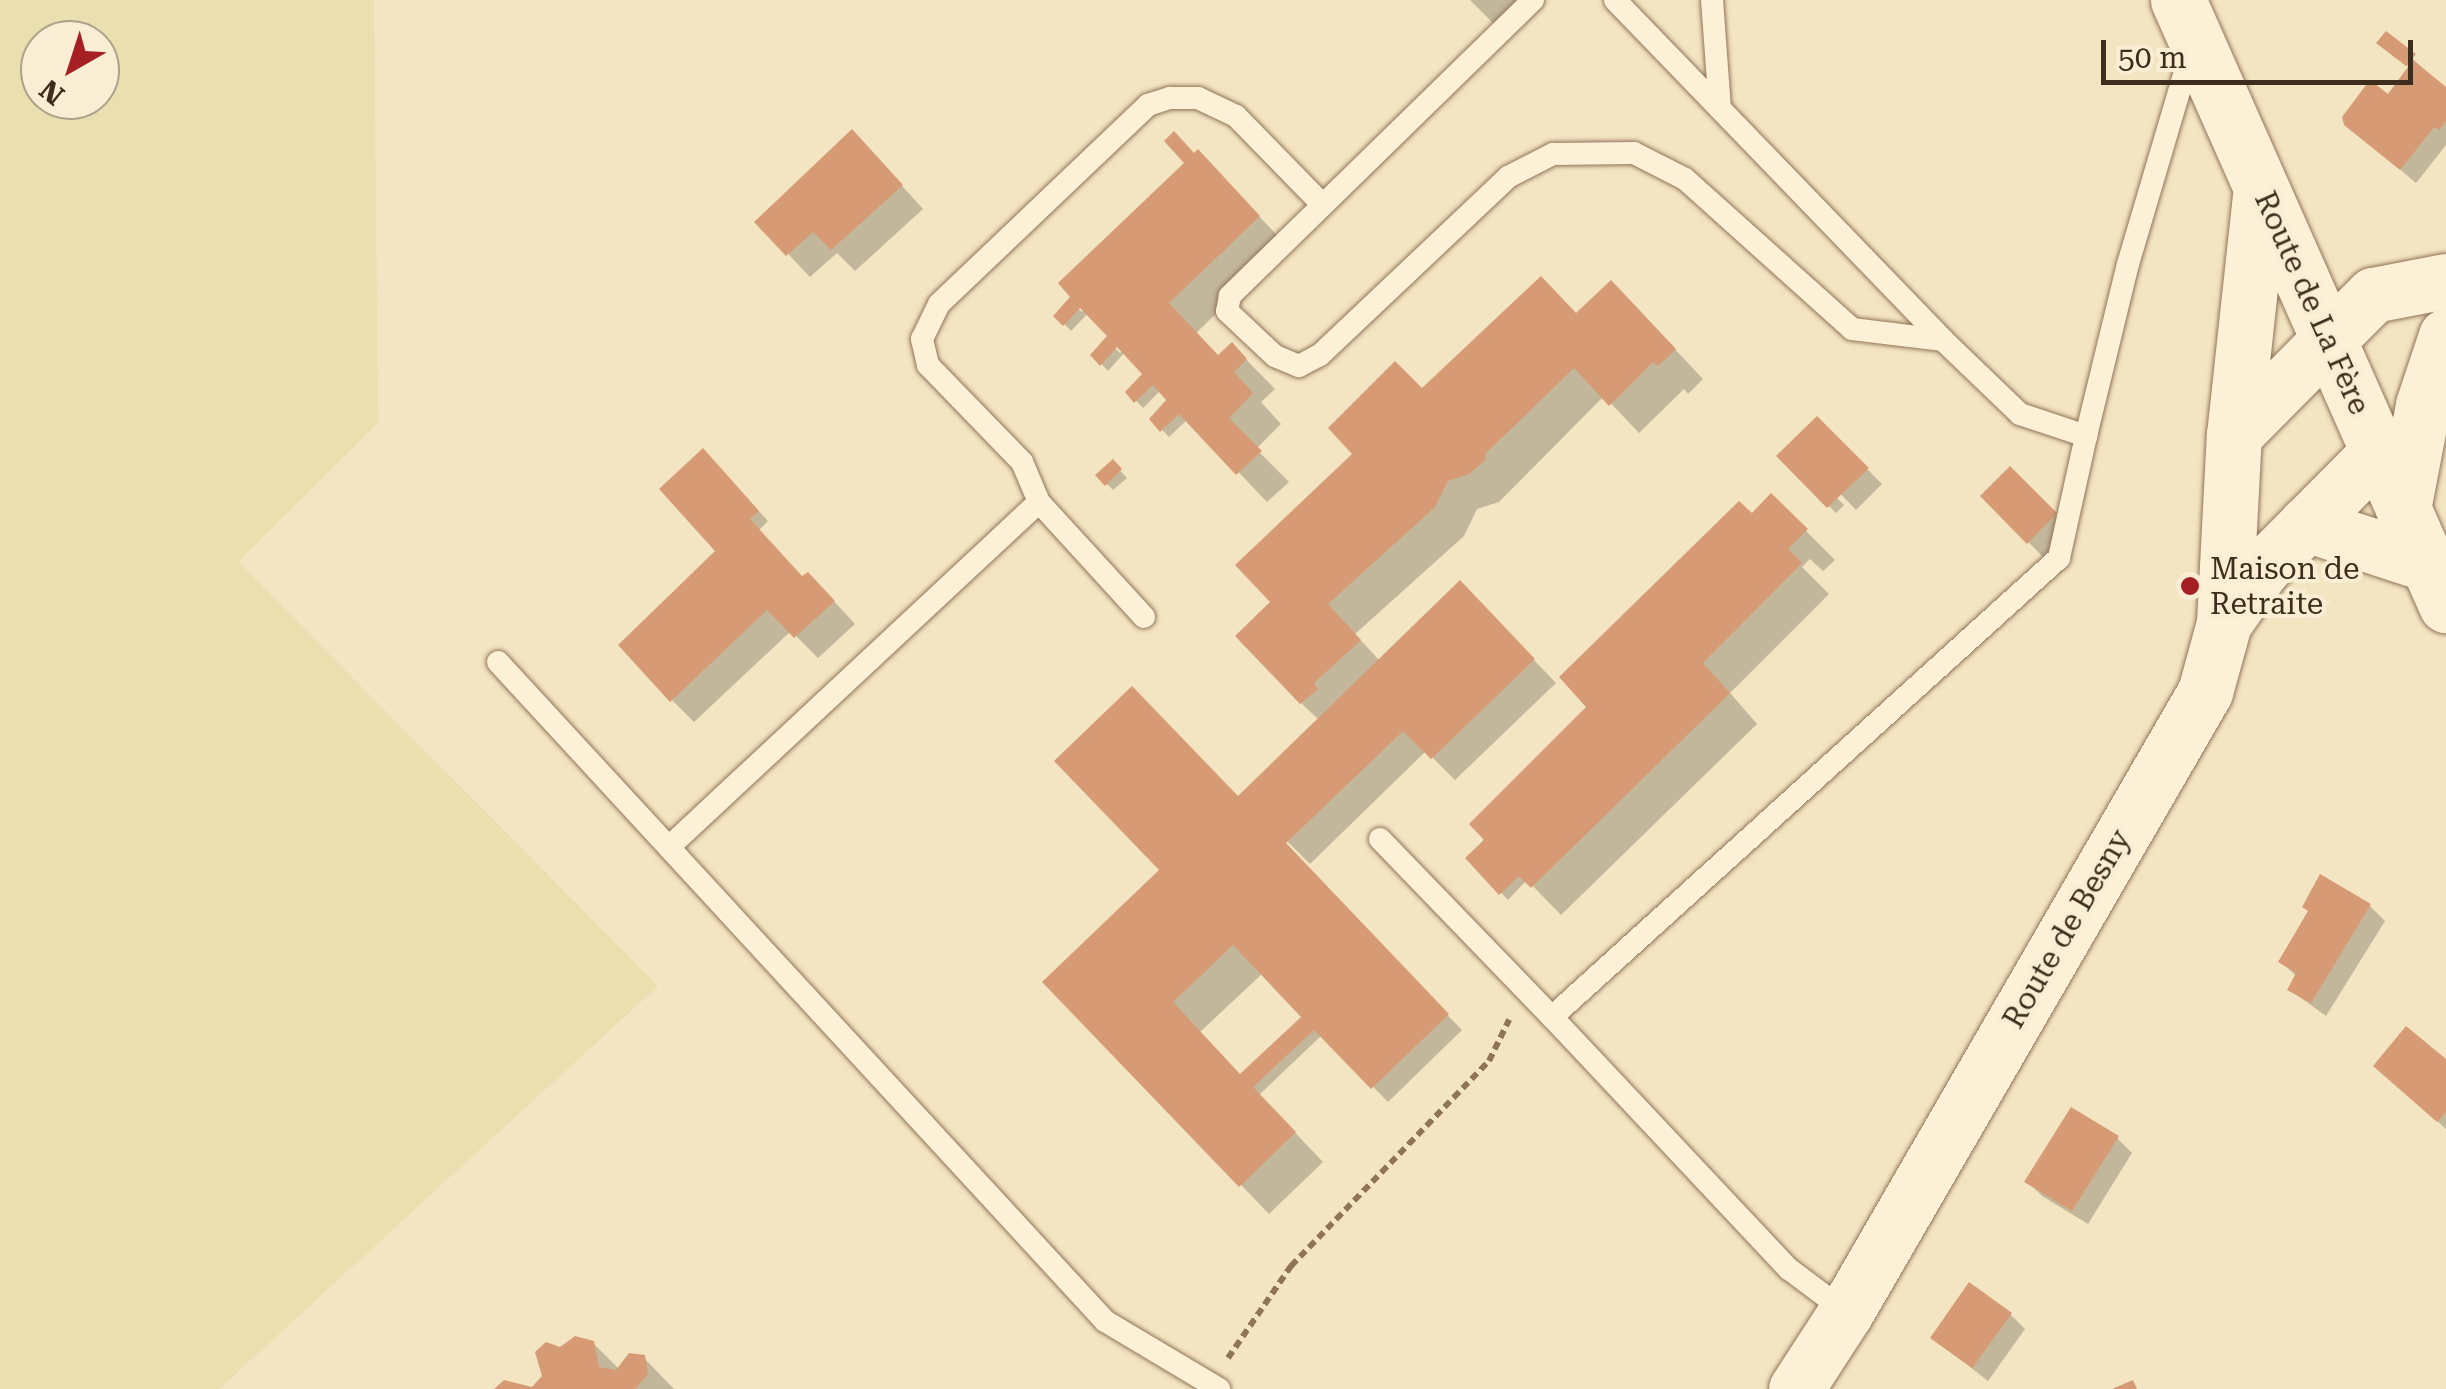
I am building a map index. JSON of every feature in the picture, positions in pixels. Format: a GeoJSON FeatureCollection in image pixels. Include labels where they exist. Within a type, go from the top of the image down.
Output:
{"type":"FeatureCollection","features":[{"type":"Feature","properties":{"kind":"main road","name":"Route de La Fère"},"geometry":{"type":"LineString","coordinates":[[2186,20],[2437,585]]}},
{"type":"Feature","properties":{"kind":"main road","name":"Route de Besny"},"geometry":{"type":"LineString","coordinates":[[1796,1389],[1846,1312],[2205,692],[2224,623],[2234,435],[2261,188]]}},
{"type":"Feature","properties":{"kind":"main road"},"geometry":{"type":"LineString","coordinates":[[2294,260],[2373,295]]}},
{"type":"Feature","properties":{"kind":"main road"},"geometry":{"type":"LineString","coordinates":[[2234,435],[2373,295],[2446,281]]}},
{"type":"Feature","properties":{"kind":"main road"},"geometry":{"type":"LineString","coordinates":[[2403,509],[2423,405],[2446,336]]}},
{"type":"Feature","properties":{"kind":"main road"},"geometry":{"type":"LineString","coordinates":[[2224,623],[2262,570],[2423,405]]}},
{"type":"Feature","properties":{"kind":"main road"},"geometry":{"type":"LineString","coordinates":[[2306,524],[2437,585]]}},
{"type":"Feature","properties":{"kind":"lane"},"geometry":{"type":"LineString","coordinates":[[1533,0],[1230,296],[1227,311],[1275,356],[1299,366],[1320,355],[1508,177],[1553,154],[1634,153],[1685,179],[1852,329],[1943,340]]}},
{"type":"Feature","properties":{"kind":"lane"},"geometry":{"type":"LineString","coordinates":[[1615,0],[1943,340],[2020,414],[2086,436]]}},
{"type":"Feature","properties":{"kind":"lane"},"geometry":{"type":"LineString","coordinates":[[1712,0],[1720,109]]}},
{"type":"Feature","properties":{"kind":"lane"},"geometry":{"type":"LineString","coordinates":[[1552,1016],[2060,558],[2186,20]]}},
{"type":"Feature","properties":{"kind":"lane"},"geometry":{"type":"LineString","coordinates":[[1144,617],[1039,502],[1022,462],[928,365],[922,338],[939,304],[1148,106],[1170,98],[1198,98],[1236,116],[1323,205]]}},
{"type":"Feature","properties":{"kind":"lane"},"geometry":{"type":"LineString","coordinates":[[669,848],[1039,502]]}},
{"type":"Feature","properties":{"kind":"lane"},"geometry":{"type":"LineString","coordinates":[[498,662],[1104,1321],[1213,1388]]}},
{"type":"Feature","properties":{"kind":"lane"},"geometry":{"type":"LineString","coordinates":[[1380,840],[1552,1016],[1789,1269],[1846,1312]]}},
{"type":"Feature","properties":{"kind":"path"},"geometry":{"type":"LineString","coordinates":[[1213,1388],[1292,1266],[1489,1061],[1525,988]]}},
{"type":"Feature","properties":{"kind":"shaded area"},"geometry":{"type":"Polygon","coordinates":[[[0,0],[374,0],[378,423],[238,562],[658,986],[219,1389],[0,1389],[0,0]]]}},
{"type":"Feature","properties":{"kind":"building"},"geometry":{"type":"Polygon","coordinates":[[[2386,31],[2416,54],[2406,66],[2376,43],[2386,31]]]}},
{"type":"Feature","properties":{"kind":"building"},"geometry":{"type":"Polygon","coordinates":[[[2413,60],[2446,87],[2446,121],[2439,130],[2434,127],[2400,170],[2344,125],[2342,117],[2366,85],[2374,83],[2388,94],[2413,60]]]}},
{"type":"Feature","properties":{"kind":"building"},"geometry":{"type":"Polygon","coordinates":[[[852,129],[903,185],[831,250],[813,232],[786,256],[754,222],[852,129]]]}},
{"type":"Feature","properties":{"kind":"building"},"geometry":{"type":"Polygon","coordinates":[[[1174,131],[1194,153],[1198,149],[1260,216],[1169,303],[1218,355],[1232,342],[1247,359],[1234,372],[1253,393],[1229,418],[1262,451],[1236,475],[1179,414],[1160,432],[1149,419],[1166,400],[1153,385],[1134,403],[1125,392],[1142,374],[1117,347],[1100,366],[1090,355],[1107,336],[1080,308],[1063,326],[1053,316],[1070,297],[1058,283],[1184,163],[1164,141],[1174,131]]]}},
{"type":"Feature","properties":{"kind":"building"},"geometry":{"type":"Polygon","coordinates":[[[1541,276],[1576,313],[1611,280],[1676,349],[1658,366],[1653,362],[1609,406],[1574,368],[1485,454],[1486,459],[1469,474],[1448,481],[1435,507],[1328,604],[1361,640],[1314,683],[1318,689],[1300,704],[1235,636],[1270,602],[1235,565],[1352,454],[1328,428],[1395,361],[1422,388],[1541,276]]]}},
{"type":"Feature","properties":{"kind":"building"},"geometry":{"type":"Polygon","coordinates":[[[1817,416],[1869,468],[1827,508],[1776,456],[1817,416]]]}},
{"type":"Feature","properties":{"kind":"building"},"geometry":{"type":"Polygon","coordinates":[[[703,448],[759,511],[750,519],[802,576],[808,572],[835,601],[794,638],[767,610],[670,702],[618,645],[715,551],[659,489],[703,448]]]}},
{"type":"Feature","properties":{"kind":"building"},"geometry":{"type":"Polygon","coordinates":[[[1113,459],[1122,469],[1105,486],[1095,475],[1113,459]]]}},
{"type":"Feature","properties":{"kind":"building"},"geometry":{"type":"Polygon","coordinates":[[[2010,466],[2057,513],[2027,544],[1980,496],[2010,466]]]}},
{"type":"Feature","properties":{"kind":"building"},"geometry":{"type":"Polygon","coordinates":[[[1771,493],[1808,529],[1788,549],[1802,563],[1703,663],[1730,693],[1531,888],[1519,876],[1499,895],[1465,858],[1484,840],[1469,824],[1586,707],[1559,677],[1739,501],[1752,513],[1771,493]]]}},
{"type":"Feature","properties":{"kind":"building"},"geometry":{"type":"Polygon","coordinates":[[[1460,580],[1535,659],[1431,759],[1403,731],[1286,843],[1449,1014],[1371,1089],[1314,1030],[1253,1087],[1296,1132],[1239,1187],[1042,982],[1159,870],[1054,761],[1132,686],[1238,796],[1460,580]],[[1233,945],[1173,1002],[1240,1074],[1301,1017],[1233,945]]]}},
{"type":"Feature","properties":{"kind":"building"},"geometry":{"type":"Polygon","coordinates":[[[2320,874],[2371,904],[2311,1003],[2287,990],[2296,973],[2278,962],[2308,911],[2302,907],[2320,874]]]}},
{"type":"Feature","properties":{"kind":"building"},"geometry":{"type":"Polygon","coordinates":[[[2406,1026],[2446,1059],[2446,1112],[2437,1122],[2373,1066],[2406,1026]]]}},
{"type":"Feature","properties":{"kind":"building"},"geometry":{"type":"Polygon","coordinates":[[[2071,1107],[2119,1136],[2072,1211],[2024,1182],[2071,1107]]]}},
{"type":"Feature","properties":{"kind":"building"},"geometry":{"type":"Polygon","coordinates":[[[1969,1282],[2012,1313],[1972,1368],[1930,1338],[1969,1282]]]}},
{"type":"Feature","properties":{"kind":"building"},"geometry":{"type":"Polygon","coordinates":[[[575,1336],[594,1341],[599,1367],[616,1370],[629,1353],[645,1355],[648,1374],[635,1389],[494,1389],[504,1380],[532,1387],[542,1376],[535,1352],[546,1342],[560,1347],[575,1336]]]}},
{"type":"Feature","properties":{"kind":"building"},"geometry":{"type":"Polygon","coordinates":[[[2133,1380],[2137,1389],[2112,1389],[2133,1380]]]}},
{"type":"Feature","properties":{"kind":"place","name":"Maison de Retraite"},"geometry":{"type":"Point","coordinates":[2190,586]}}]}
